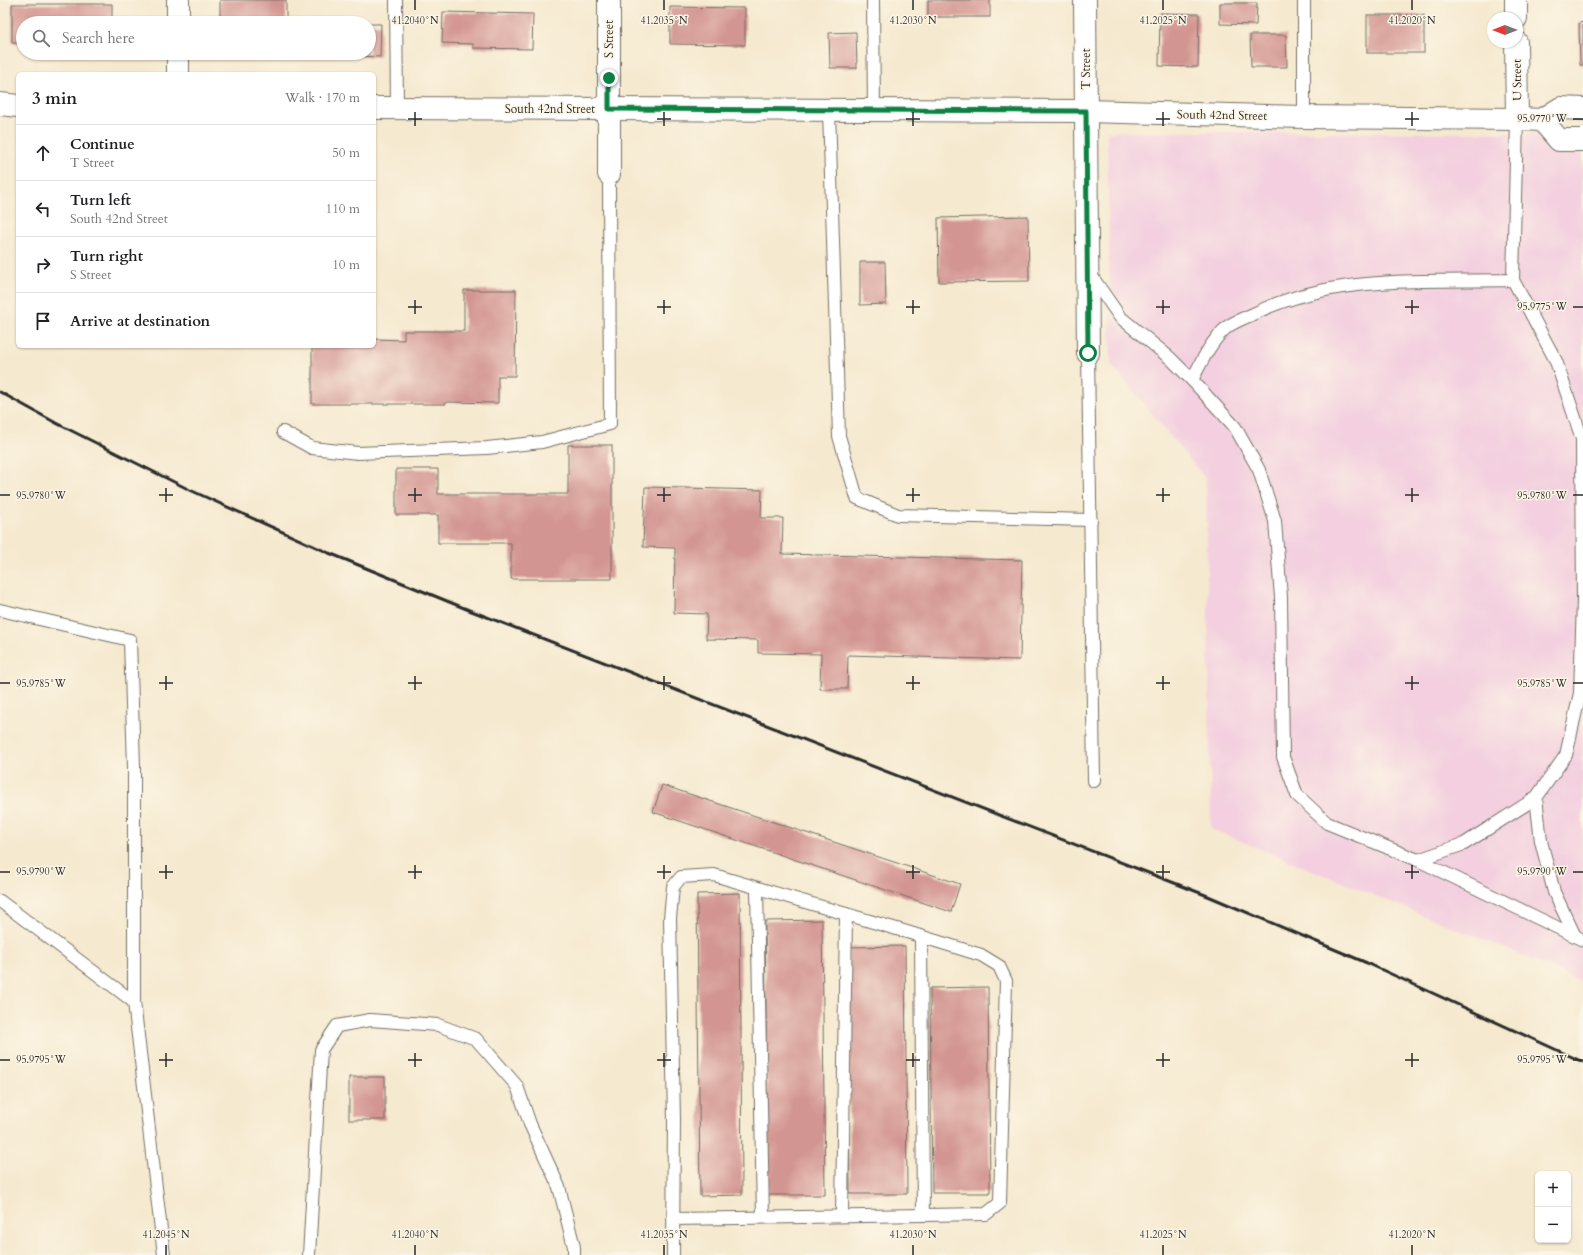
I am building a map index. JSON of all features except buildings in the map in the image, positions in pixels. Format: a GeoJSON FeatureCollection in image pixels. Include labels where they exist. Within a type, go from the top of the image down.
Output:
{"type":"FeatureCollection","features":[{"type":"Feature","properties":{"kind":"street"},"geometry":{"type":"LineString","coordinates":[[178,0],[178,16]]}},
{"type":"Feature","properties":{"kind":"street","name":"S Street"},"geometry":{"type":"LineString","coordinates":[[609,174],[610,0]]}},
{"type":"Feature","properties":{"kind":"street","name":"T Street"},"geometry":{"type":"LineString","coordinates":[[1085,0],[1088,353]]}},
{"type":"Feature","properties":{"kind":"street"},"geometry":{"type":"LineString","coordinates":[[1516,0],[1516,12]]}},
{"type":"Feature","properties":{"kind":"street","name":"U Street"},"geometry":{"type":"LineString","coordinates":[[1516,48],[1517,118]]}},
{"type":"Feature","properties":{"kind":"street"},"geometry":{"type":"LineString","coordinates":[[178,60],[178,72]]}},
{"type":"Feature","properties":{"kind":"street"},"geometry":{"type":"LineString","coordinates":[[0,104],[16,106]]}},
{"type":"Feature","properties":{"kind":"street","name":"South 42nd Street"},"geometry":{"type":"LineString","coordinates":[[376,108],[1086,111],[1304,117],[1517,118],[1542,120]]}},
{"type":"Feature","properties":{"kind":"street"},"geometry":{"type":"LineString","coordinates":[[1583,109],[1561,108],[1542,120],[1559,140],[1583,140]]}},
{"type":"Feature","properties":{"kind":"lane"},"geometry":{"type":"LineString","coordinates":[[396,0],[397,108]]}},
{"type":"Feature","properties":{"kind":"lane"},"geometry":{"type":"LineString","coordinates":[[873,0],[874,110]]}},
{"type":"Feature","properties":{"kind":"lane"},"geometry":{"type":"LineString","coordinates":[[1304,0],[1304,117]]}},
{"type":"Feature","properties":{"kind":"lane"},"geometry":{"type":"LineString","coordinates":[[829,110],[839,436],[857,498],[898,516],[1091,520]]}},
{"type":"Feature","properties":{"kind":"lane"},"geometry":{"type":"LineString","coordinates":[[1418,860],[1464,844],[1536,798],[1566,755],[1580,693],[1583,601],[1582,439],[1556,361],[1513,280],[1517,118]]}},
{"type":"Feature","properties":{"kind":"lane"},"geometry":{"type":"LineString","coordinates":[[283,432],[312,448],[358,453],[487,448],[542,442],[610,424],[609,174]]}},
{"type":"Feature","properties":{"kind":"lane"},"geometry":{"type":"LineString","coordinates":[[1088,271],[1120,317],[1170,358],[1235,427],[1259,470],[1275,522],[1282,597],[1283,757],[1297,795],[1327,823],[1418,860],[1579,938]]}},
{"type":"Feature","properties":{"kind":"lane"},"geometry":{"type":"LineString","coordinates":[[1192,380],[1207,350],[1228,327],[1266,307],[1320,290],[1369,283],[1513,280]]}},
{"type":"Feature","properties":{"kind":"lane"},"geometry":{"type":"LineString","coordinates":[[1088,353],[1094,781]]}},
{"type":"Feature","properties":{"kind":"lane"},"geometry":{"type":"LineString","coordinates":[[0,610],[130,640],[134,767],[134,1002],[164,1255]]}},
{"type":"Feature","properties":{"kind":"lane"},"geometry":{"type":"LineString","coordinates":[[1536,798],[1541,841],[1554,892],[1579,938]]}},
{"type":"Feature","properties":{"kind":"lane"},"geometry":{"type":"LineString","coordinates":[[673,1219],[986,1214],[1000,1204],[1006,981],[999,966],[981,955],[922,936],[757,888],[714,876],[681,877],[673,887],[670,918],[674,1119],[673,1219],[673,1255]]}},
{"type":"Feature","properties":{"kind":"lane"},"geometry":{"type":"LineString","coordinates":[[757,888],[763,1217]]}},
{"type":"Feature","properties":{"kind":"lane"},"geometry":{"type":"LineString","coordinates":[[0,901],[134,1002]]}},
{"type":"Feature","properties":{"kind":"lane"},"geometry":{"type":"LineString","coordinates":[[842,1216],[846,914]]}},
{"type":"Feature","properties":{"kind":"lane"},"geometry":{"type":"LineString","coordinates":[[922,936],[923,1215]]}},
{"type":"Feature","properties":{"kind":"lane"},"geometry":{"type":"LineString","coordinates":[[309,1255],[321,1050],[337,1026],[370,1020],[438,1025],[476,1039],[517,1086],[530,1124],[560,1186],[574,1247],[574,1255]]}},
{"type":"Feature","properties":{"kind":"shaded area"},"geometry":{"type":"Polygon","coordinates":[[[1107,132],[1583,133],[1583,982],[1538,962],[1211,829],[1206,479],[1111,364],[1107,132]]]}},
{"type":"Feature","properties":{"kind":"railway"},"geometry":{"type":"LineString","coordinates":[[0,392],[56,423],[190,490],[329,553],[469,610],[1208,896],[1367,963],[1583,1062]]}},
{"type":"Feature","properties":{"kind":"route"},"geometry":{"type":"LineString","coordinates":[[609,78],[609,109],[1086,111],[1088,353]]}}]}
